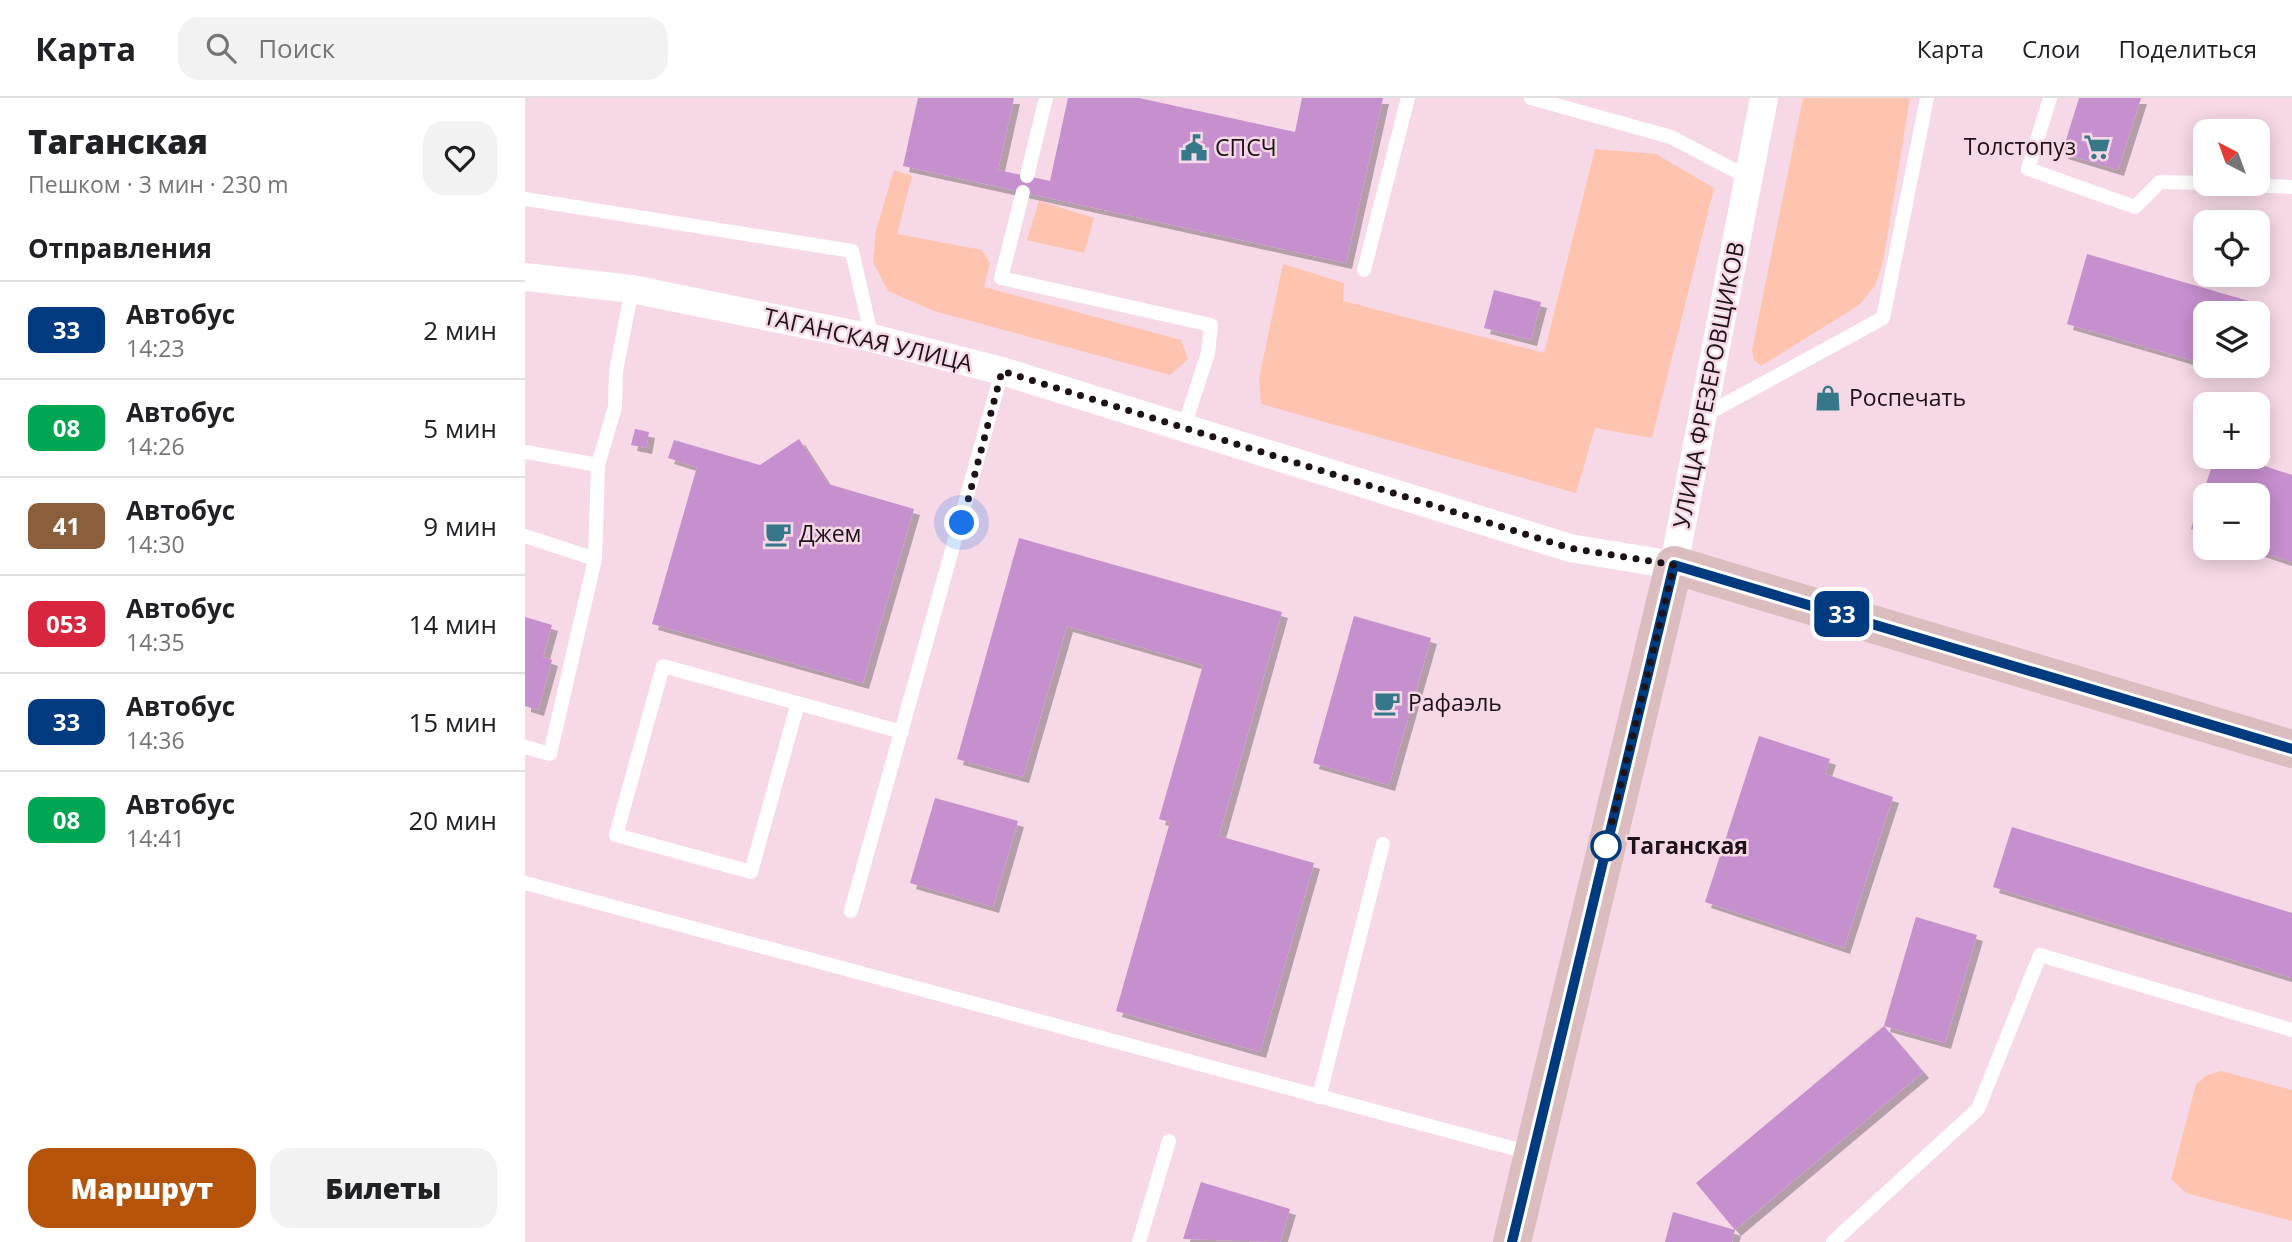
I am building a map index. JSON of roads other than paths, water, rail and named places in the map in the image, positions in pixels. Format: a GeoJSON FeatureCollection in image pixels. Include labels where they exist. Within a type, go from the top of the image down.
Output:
{"type":"FeatureCollection","features":[{"type":"Feature","properties":{"kind":"main road","name":"ТАГАНСКАЯ УЛИЦА"},"geometry":{"type":"LineString","coordinates":[[1674,565],[2292,749]]}},
{"type":"Feature","properties":{"kind":"main road","name":"УЛИЦА ФРЕЗЕРОВЩИКОВ"},"geometry":{"type":"LineString","coordinates":[[1512,1242],[1674,565]]}},
{"type":"Feature","properties":{"kind":"street","name":"УЛИЦА ФРЕЗЕРОВЩИКОВ"},"geometry":{"type":"LineString","coordinates":[[1674,565],[1764,98]]}},
{"type":"Feature","properties":{"kind":"street","name":"ТАГАНСКАЯ УЛИЦА"},"geometry":{"type":"LineString","coordinates":[[525,277],[632,289],[871,338],[1002,371],[1570,548],[1674,565]]}},
{"type":"Feature","properties":{"kind":"lane"},"geometry":{"type":"LineString","coordinates":[[1027,176],[1046,98]]}},
{"type":"Feature","properties":{"kind":"lane"},"geometry":{"type":"LineString","coordinates":[[1364,270],[1408,98]]}},
{"type":"Feature","properties":{"kind":"lane"},"geometry":{"type":"LineString","coordinates":[[1531,98],[1671,137],[1749,178]]}},
{"type":"Feature","properties":{"kind":"lane"},"geometry":{"type":"LineString","coordinates":[[1705,415],[1883,318],[1927,98]]}},
{"type":"Feature","properties":{"kind":"lane"},"geometry":{"type":"LineString","coordinates":[[2050,98],[2028,169],[2135,206],[2160,182],[2193,183]]}},
{"type":"Feature","properties":{"kind":"lane"},"geometry":{"type":"LineString","coordinates":[[2270,186],[2292,187]]}},
{"type":"Feature","properties":{"kind":"lane"},"geometry":{"type":"LineString","coordinates":[[1023,192],[1001,278],[1211,325],[1208,354],[1184,427]]}},
{"type":"Feature","properties":{"kind":"lane"},"geometry":{"type":"LineString","coordinates":[[525,199],[852,251],[871,338]]}},
{"type":"Feature","properties":{"kind":"lane"},"geometry":{"type":"LineString","coordinates":[[525,747],[549,754],[595,559],[599,465],[615,407],[616,371],[632,289]]}},
{"type":"Feature","properties":{"kind":"lane"},"geometry":{"type":"LineString","coordinates":[[851,911],[1002,371]]}},
{"type":"Feature","properties":{"kind":"lane"},"geometry":{"type":"LineString","coordinates":[[525,452],[599,465]]}},
{"type":"Feature","properties":{"kind":"lane"},"geometry":{"type":"LineString","coordinates":[[525,537],[595,559]]}},
{"type":"Feature","properties":{"kind":"lane"},"geometry":{"type":"LineString","coordinates":[[798,703],[751,873],[615,835],[663,666],[798,703],[902,732]]}},
{"type":"Feature","properties":{"kind":"lane"},"geometry":{"type":"LineString","coordinates":[[1319,1097],[1383,844]]}},
{"type":"Feature","properties":{"kind":"lane"},"geometry":{"type":"LineString","coordinates":[[525,883],[1533,1153]]}},
{"type":"Feature","properties":{"kind":"lane"},"geometry":{"type":"LineString","coordinates":[[1833,1242],[1978,1109],[2040,955],[2292,1030]]}},
{"type":"Feature","properties":{"kind":"lane"},"geometry":{"type":"LineString","coordinates":[[1139,1242],[1168,1141]]}},
{"type":"Feature","properties":{"kind":"place","name":"Толстопуз"},"geometry":{"type":"Point","coordinates":[2097,147]}},
{"type":"Feature","properties":{"kind":"place","name":"СПСЧ"},"geometry":{"type":"Point","coordinates":[1194,148]}},
{"type":"Feature","properties":{"kind":"place","name":"Роспечать"},"geometry":{"type":"Point","coordinates":[1828,398]}},
{"type":"Feature","properties":{"kind":"place","name":"Джем"},"geometry":{"type":"Point","coordinates":[778,534]}},
{"type":"Feature","properties":{"kind":"place","name":"Рафаэль"},"geometry":{"type":"Point","coordinates":[1387,703]}},
{"type":"Feature","properties":{"kind":"place","name":"Таганская"},"geometry":{"type":"Point","coordinates":[1606,846]}}]}
